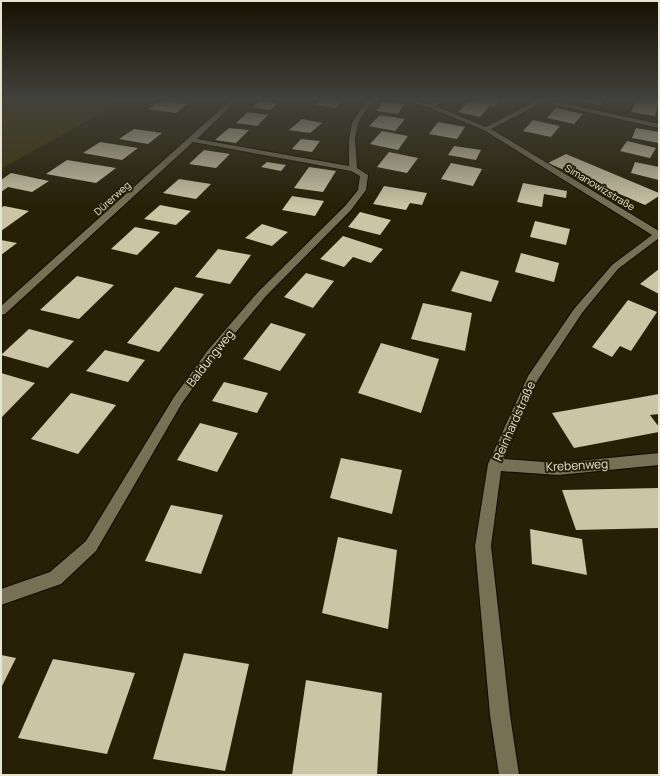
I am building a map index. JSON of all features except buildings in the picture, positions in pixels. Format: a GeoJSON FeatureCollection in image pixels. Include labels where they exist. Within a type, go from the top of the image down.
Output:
{"type":"FeatureCollection","features":[{"type":"Feature","properties":{"kind":"street","name":"Dürerweg"},"geometry":{"type":"LineString","coordinates":[[1,312],[197,135]]}},
{"type":"Feature","properties":{"kind":"street"},"geometry":{"type":"LineString","coordinates":[[192,140],[353,169],[353,135]]}},
{"type":"Feature","properties":{"kind":"street","name":"Simanowizstraße"},"geometry":{"type":"LineString","coordinates":[[496,135],[658,234]]}},
{"type":"Feature","properties":{"kind":"street","name":"Baldungweg"},"geometry":{"type":"LineString","coordinates":[[1,597],[55,578],[90,546],[178,400],[212,353],[262,294],[348,208],[362,190],[364,175],[353,169]]}},
{"type":"Feature","properties":{"kind":"street","name":"Reinhardstraße"},"geometry":{"type":"LineString","coordinates":[[509,775],[500,715],[483,546],[495,464],[532,379],[578,310],[615,267],[658,234]]}},
{"type":"Feature","properties":{"kind":"street","name":"Krebenweg"},"geometry":{"type":"LineString","coordinates":[[495,464],[558,469],[659,459]]}},
{"type":"Feature","properties":{"kind":"shaded area"},"geometry":{"type":"Polygon","coordinates":[[[1,135],[61,135],[1,169],[1,135]]]}}]}
